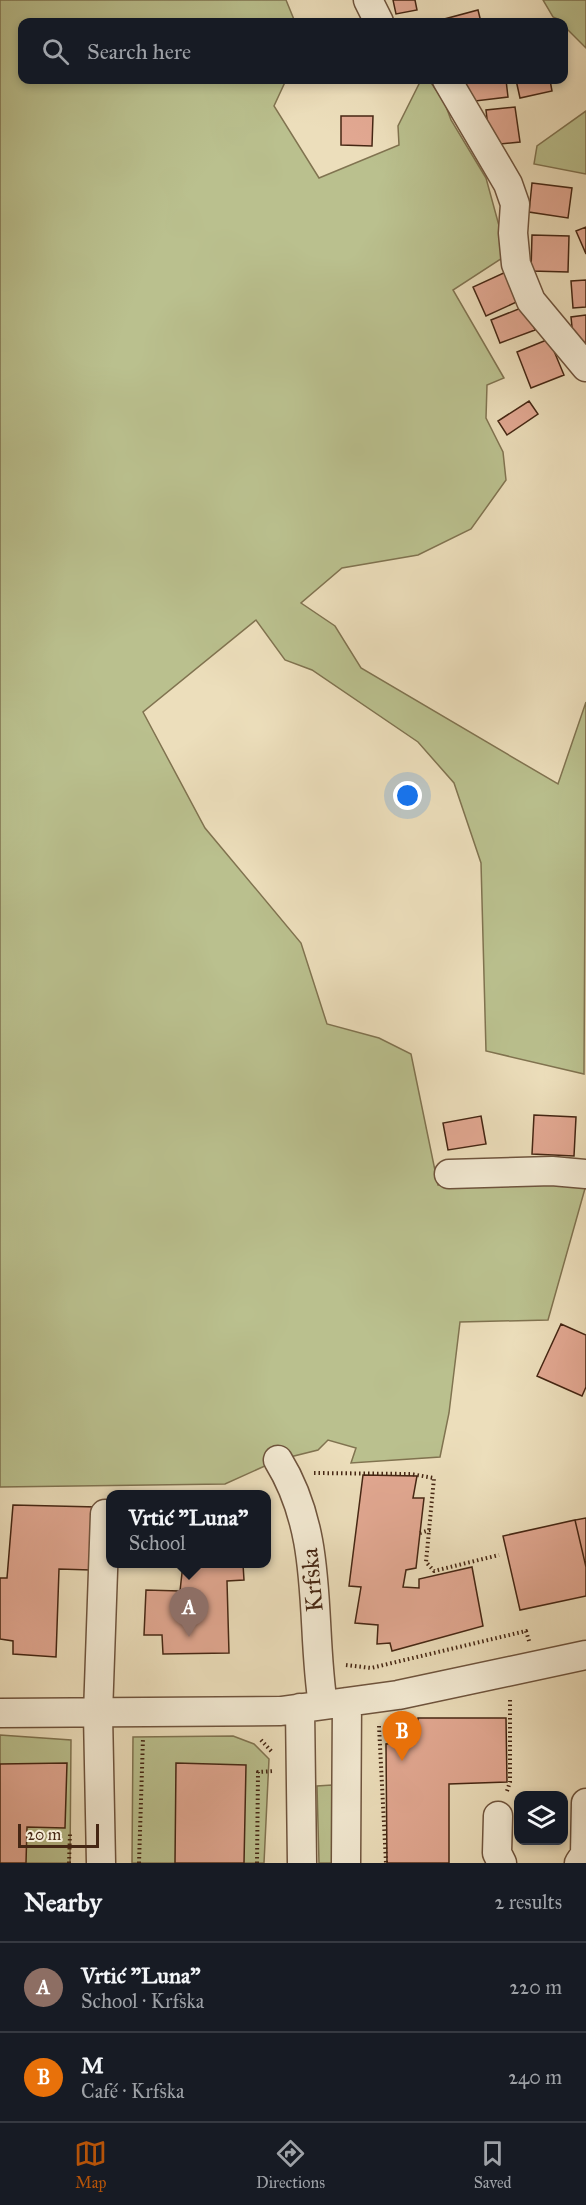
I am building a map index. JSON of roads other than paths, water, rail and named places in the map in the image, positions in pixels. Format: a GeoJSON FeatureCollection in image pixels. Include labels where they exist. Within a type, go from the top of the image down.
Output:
{"type":"FeatureCollection","features":[{"type":"Feature","properties":{"kind":"street"},"geometry":{"type":"LineString","coordinates":[[368,0],[377,18]]}},
{"type":"Feature","properties":{"kind":"street"},"geometry":{"type":"LineString","coordinates":[[449,84],[508,184],[514,204],[513,233],[516,264],[531,301],[586,367]]}},
{"type":"Feature","properties":{"kind":"street"},"geometry":{"type":"LineString","coordinates":[[450,1174],[552,1171],[586,1174]]}},
{"type":"Feature","properties":{"kind":"street","name":"Krfska"},"geometry":{"type":"LineString","coordinates":[[278,1460],[293,1484],[302,1507],[311,1551],[317,1667],[346,1863]]}},
{"type":"Feature","properties":{"kind":"street"},"geometry":{"type":"LineString","coordinates":[[101,1863],[99,1714],[105,1514]]}},
{"type":"Feature","properties":{"kind":"street"},"geometry":{"type":"LineString","coordinates":[[0,1713],[99,1714],[323,1705],[398,1695],[586,1655]]}},
{"type":"Feature","properties":{"kind":"street","name":"Krfska"},"geometry":{"type":"LineString","coordinates":[[302,1863],[323,1705]]}},
{"type":"Feature","properties":{"kind":"street"},"geometry":{"type":"LineString","coordinates":[[579,1863],[585,1854],[586,1803]]}},
{"type":"Feature","properties":{"kind":"street"},"geometry":{"type":"LineString","coordinates":[[498,1816],[497,1853],[502,1863]]}},
{"type":"Feature","properties":{"kind":"place","name":"Vrtić \"Luna\""},"geometry":{"type":"Point","coordinates":[189,1637]}},
{"type":"Feature","properties":{"kind":"place","name":"M"},"geometry":{"type":"Point","coordinates":[402,1761]}}]}
